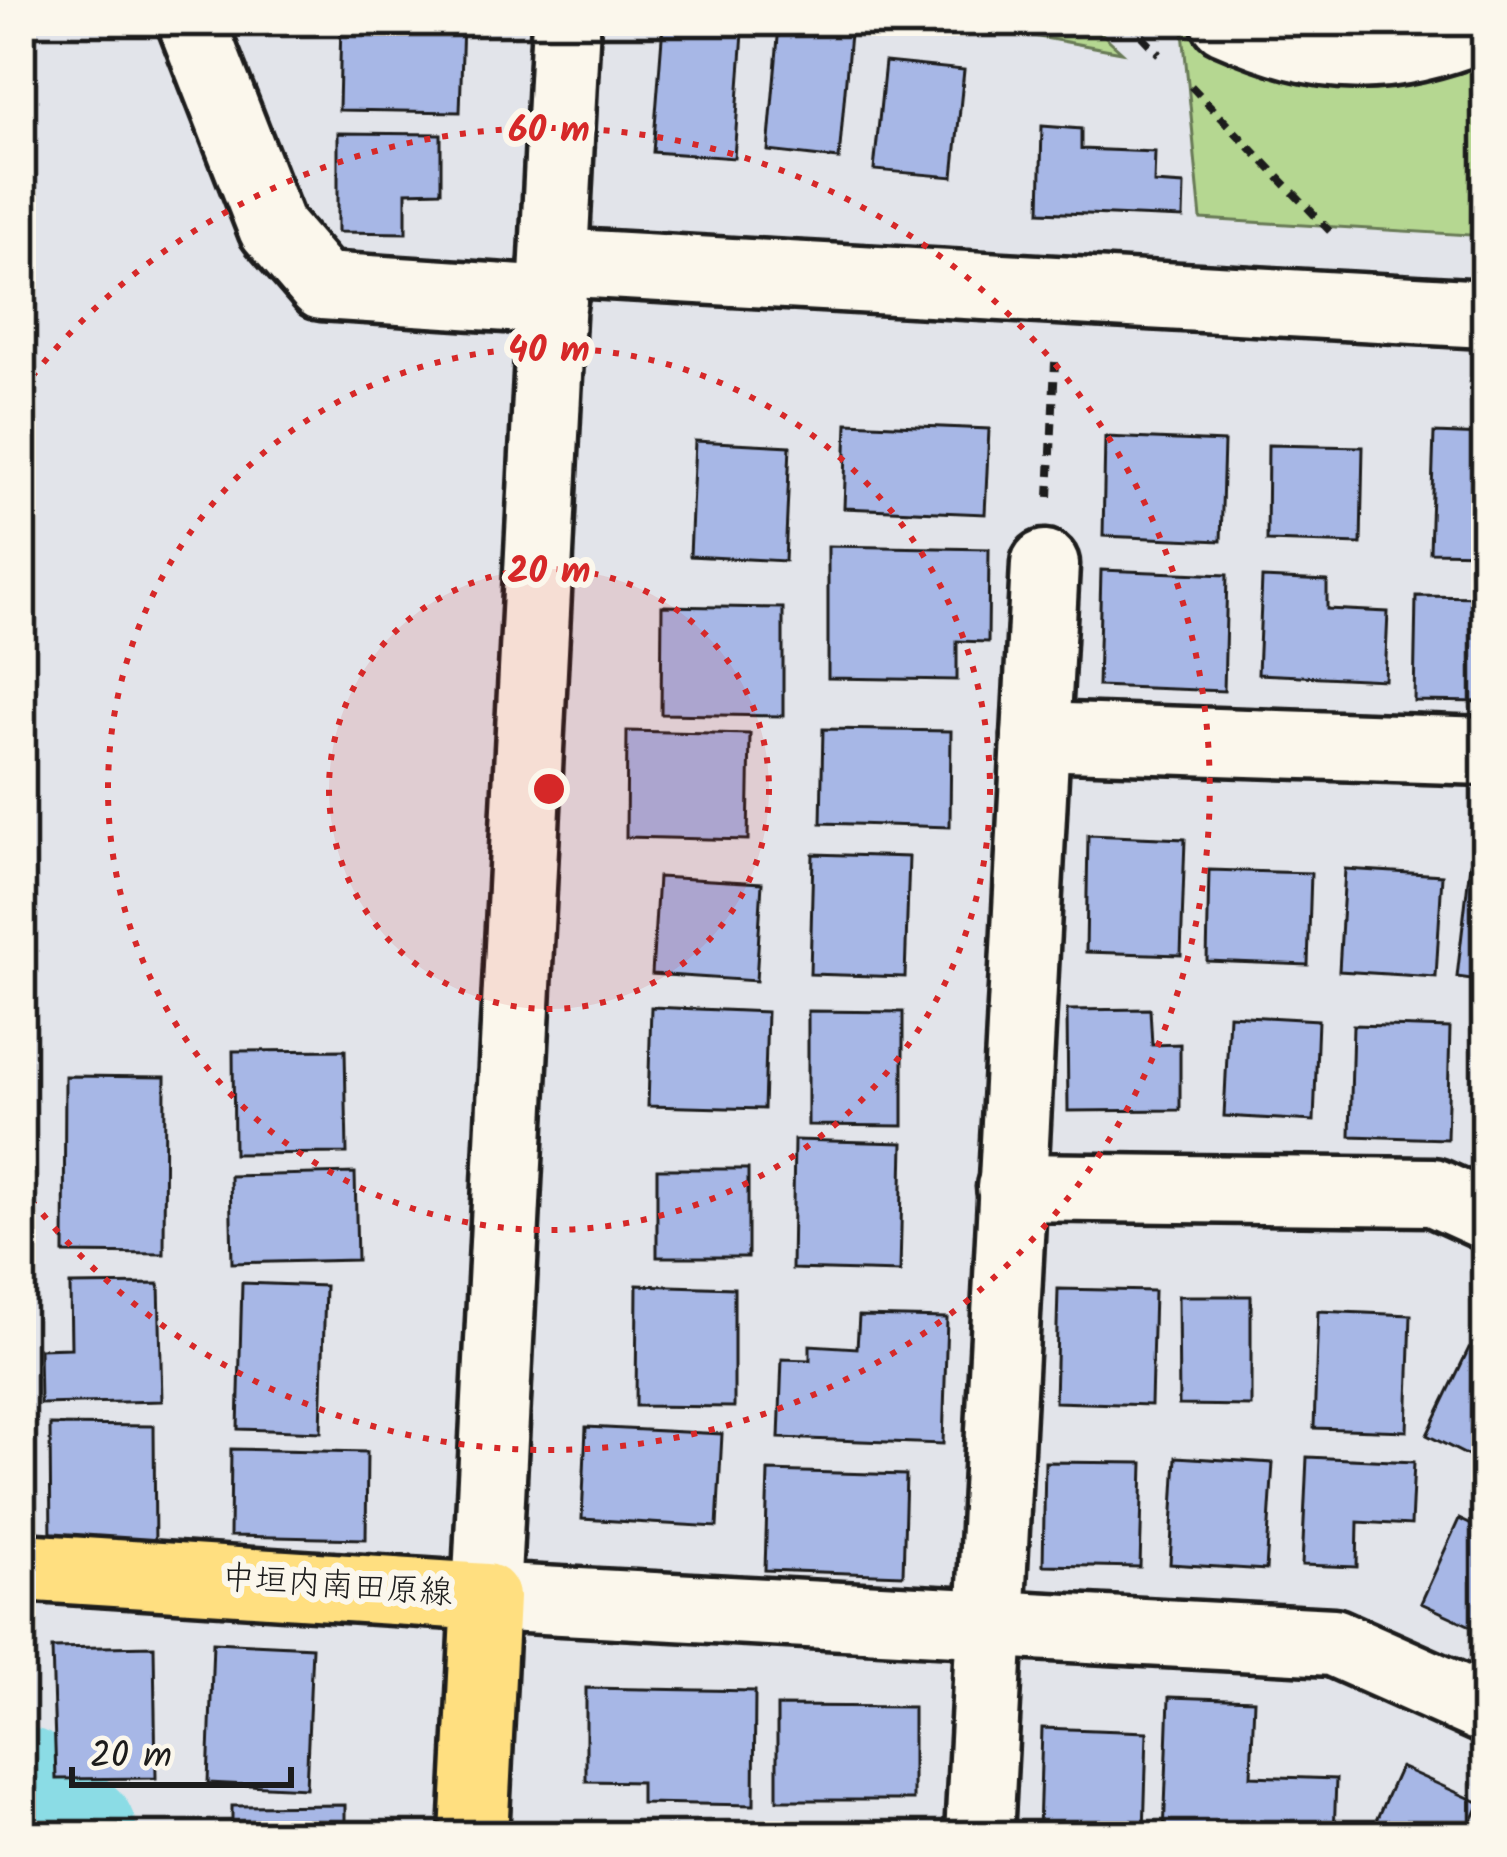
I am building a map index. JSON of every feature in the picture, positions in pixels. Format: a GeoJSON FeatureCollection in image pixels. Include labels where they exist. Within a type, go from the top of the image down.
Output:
{"type":"FeatureCollection","features":[{"type":"Feature","properties":{"kind":"main road","name":"中垣内南田原線"},"geometry":{"type":"LineString","coordinates":[[21,1567],[486,1597],[474,1836]]}},
{"type":"Feature","properties":{"kind":"street"},"geometry":{"type":"LineString","coordinates":[[191,21],[272,229],[322,286],[553,282],[1486,314]]}},
{"type":"Feature","properties":{"kind":"street"},"geometry":{"type":"LineString","coordinates":[[1226,21],[1268,40],[1358,59],[1433,46],[1486,26]]}},
{"type":"Feature","properties":{"kind":"street"},"geometry":{"type":"LineString","coordinates":[[565,26],[486,1597],[1333,1642],[1486,1710]]}},
{"type":"Feature","properties":{"kind":"street"},"geometry":{"type":"LineString","coordinates":[[979,1836],[1046,564]]}},
{"type":"Feature","properties":{"kind":"street"},"geometry":{"type":"LineString","coordinates":[[1036,736],[1486,751]]}},
{"type":"Feature","properties":{"kind":"street"},"geometry":{"type":"LineString","coordinates":[[1011,1187],[1433,1192],[1486,1216]]}},
{"type":"Feature","properties":{"kind":"path"},"geometry":{"type":"LineString","coordinates":[[1127,21],[1317,216]]}},
{"type":"Feature","properties":{"kind":"path"},"geometry":{"type":"LineString","coordinates":[[1046,564],[1053,402]]}},
{"type":"Feature","properties":{"kind":"green space"},"geometry":{"type":"Polygon","coordinates":[[[951,21],[1088,21],[1122,52],[951,21]]]}},
{"type":"Feature","properties":{"kind":"green space"},"geometry":{"type":"Polygon","coordinates":[[[1182,21],[1486,21],[1486,236],[1201,219],[1182,21]]]}},
{"type":"Feature","properties":{"kind":"building"},"geometry":{"type":"Polygon","coordinates":[[[341,21],[463,23],[460,112],[339,110],[341,21]]]}},
{"type":"Feature","properties":{"kind":"building"},"geometry":{"type":"Polygon","coordinates":[[[663,25],[743,32],[734,158],[653,152],[663,25]]]}},
{"type":"Feature","properties":{"kind":"building"},"geometry":{"type":"Polygon","coordinates":[[[779,26],[850,33],[839,159],[768,151],[779,26]]]}},
{"type":"Feature","properties":{"kind":"building"},"geometry":{"type":"Polygon","coordinates":[[[885,62],[964,70],[953,177],[874,170],[885,62]]]}},
{"type":"Feature","properties":{"kind":"building"},"geometry":{"type":"Polygon","coordinates":[[[1042,126],[1081,129],[1081,149],[1155,152],[1154,183],[1184,185],[1183,218],[1040,212],[1042,126]]]}},
{"type":"Feature","properties":{"kind":"building"},"geometry":{"type":"Polygon","coordinates":[[[338,133],[441,134],[441,191],[406,192],[406,233],[338,232],[338,133]]]}},
{"type":"Feature","properties":{"kind":"building"},"geometry":{"type":"Polygon","coordinates":[[[847,423],[989,429],[985,514],[844,508],[847,423]]]}},
{"type":"Feature","properties":{"kind":"building"},"geometry":{"type":"Polygon","coordinates":[[[1434,433],[1486,435],[1486,553],[1430,552],[1434,433]]]}},
{"type":"Feature","properties":{"kind":"building"},"geometry":{"type":"Polygon","coordinates":[[[1105,437],[1224,442],[1221,541],[1103,536],[1105,437]]]}},
{"type":"Feature","properties":{"kind":"building"},"geometry":{"type":"Polygon","coordinates":[[[695,441],[790,446],[785,561],[690,556],[695,441]]]}},
{"type":"Feature","properties":{"kind":"building"},"geometry":{"type":"Polygon","coordinates":[[[1268,445],[1363,447],[1361,544],[1267,541],[1268,445]]]}},
{"type":"Feature","properties":{"kind":"building"},"geometry":{"type":"Polygon","coordinates":[[[828,546],[989,549],[988,642],[957,641],[957,680],[828,678],[828,546]]]}},
{"type":"Feature","properties":{"kind":"building"},"geometry":{"type":"Polygon","coordinates":[[[1101,570],[1227,575],[1224,691],[1098,686],[1101,570]]]}},
{"type":"Feature","properties":{"kind":"building"},"geometry":{"type":"Polygon","coordinates":[[[1262,578],[1327,581],[1327,609],[1388,612],[1385,680],[1258,674],[1262,578]]]}},
{"type":"Feature","properties":{"kind":"building"},"geometry":{"type":"Polygon","coordinates":[[[1416,596],[1486,597],[1486,702],[1414,701],[1416,596]]]}},
{"type":"Feature","properties":{"kind":"building"},"geometry":{"type":"Polygon","coordinates":[[[662,606],[783,608],[783,716],[661,714],[662,606]]]}},
{"type":"Feature","properties":{"kind":"building"},"geometry":{"type":"Polygon","coordinates":[[[823,729],[951,731],[950,827],[821,823],[823,729]]]}},
{"type":"Feature","properties":{"kind":"building"},"geometry":{"type":"Polygon","coordinates":[[[627,731],[750,734],[748,840],[626,837],[627,731]]]}},
{"type":"Feature","properties":{"kind":"building"},"geometry":{"type":"Polygon","coordinates":[[[1088,835],[1185,839],[1181,955],[1086,952],[1088,835]]]}},
{"type":"Feature","properties":{"kind":"building"},"geometry":{"type":"Polygon","coordinates":[[[813,854],[909,857],[905,977],[810,974],[813,854]]]}},
{"type":"Feature","properties":{"kind":"building"},"geometry":{"type":"Polygon","coordinates":[[[1470,864],[1486,866],[1486,981],[1457,977],[1470,864]]]}},
{"type":"Feature","properties":{"kind":"building"},"geometry":{"type":"Polygon","coordinates":[[[1345,869],[1442,875],[1436,977],[1339,971],[1345,869]]]}},
{"type":"Feature","properties":{"kind":"building"},"geometry":{"type":"Polygon","coordinates":[[[1209,870],[1311,873],[1308,965],[1207,961],[1209,870]]]}},
{"type":"Feature","properties":{"kind":"building"},"geometry":{"type":"Polygon","coordinates":[[[658,877],[762,883],[756,981],[652,974],[658,877]]]}},
{"type":"Feature","properties":{"kind":"building"},"geometry":{"type":"Polygon","coordinates":[[[651,1007],[767,1012],[764,1109],[648,1106],[651,1007]]]}},
{"type":"Feature","properties":{"kind":"building"},"geometry":{"type":"Polygon","coordinates":[[[1150,1009],[1152,1045],[1180,1044],[1180,1110],[1068,1111],[1067,1010],[1150,1009]]]}},
{"type":"Feature","properties":{"kind":"building"},"geometry":{"type":"Polygon","coordinates":[[[808,1011],[903,1012],[903,1126],[808,1125],[808,1011]]]}},
{"type":"Feature","properties":{"kind":"building"},"geometry":{"type":"Polygon","coordinates":[[[1229,1015],[1318,1020],[1314,1121],[1224,1116],[1229,1015]]]}},
{"type":"Feature","properties":{"kind":"building"},"geometry":{"type":"Polygon","coordinates":[[[1353,1025],[1450,1028],[1447,1139],[1350,1136],[1353,1025]]]}},
{"type":"Feature","properties":{"kind":"building"},"geometry":{"type":"Polygon","coordinates":[[[345,1050],[347,1153],[234,1154],[233,1051],[345,1050]]]}},
{"type":"Feature","properties":{"kind":"building"},"geometry":{"type":"Polygon","coordinates":[[[65,1076],[165,1077],[164,1254],[64,1253],[65,1076]]]}},
{"type":"Feature","properties":{"kind":"building"},"geometry":{"type":"Polygon","coordinates":[[[794,1140],[903,1143],[900,1272],[792,1269],[794,1140]]]}},
{"type":"Feature","properties":{"kind":"building"},"geometry":{"type":"Polygon","coordinates":[[[657,1169],[748,1169],[748,1257],[657,1257],[657,1169]]]}},
{"type":"Feature","properties":{"kind":"building"},"geometry":{"type":"Polygon","coordinates":[[[355,1173],[357,1260],[232,1263],[230,1176],[355,1173]]]}},
{"type":"Feature","properties":{"kind":"building"},"geometry":{"type":"Polygon","coordinates":[[[242,1283],[325,1286],[321,1432],[238,1429],[242,1283]]]}},
{"type":"Feature","properties":{"kind":"building"},"geometry":{"type":"Polygon","coordinates":[[[159,1284],[162,1401],[40,1404],[39,1349],[71,1348],[70,1285],[159,1284]]]}},
{"type":"Feature","properties":{"kind":"building"},"geometry":{"type":"Polygon","coordinates":[[[637,1285],[734,1288],[734,1407],[636,1406],[637,1285]]]}},
{"type":"Feature","properties":{"kind":"building"},"geometry":{"type":"Polygon","coordinates":[[[1058,1289],[1154,1291],[1151,1405],[1055,1402],[1058,1289]]]}},
{"type":"Feature","properties":{"kind":"building"},"geometry":{"type":"Polygon","coordinates":[[[1178,1296],[1251,1296],[1251,1406],[1179,1405],[1178,1296]]]}},
{"type":"Feature","properties":{"kind":"building"},"geometry":{"type":"Polygon","coordinates":[[[1318,1311],[1411,1315],[1407,1431],[1314,1428],[1318,1311]]]}},
{"type":"Feature","properties":{"kind":"building"},"geometry":{"type":"Polygon","coordinates":[[[859,1316],[947,1318],[943,1444],[779,1438],[782,1359],[810,1360],[810,1345],[857,1348],[859,1316]]]}},
{"type":"Feature","properties":{"kind":"building"},"geometry":{"type":"Polygon","coordinates":[[[1469,1348],[1486,1356],[1486,1465],[1427,1435],[1469,1348]]]}},
{"type":"Feature","properties":{"kind":"building"},"geometry":{"type":"Polygon","coordinates":[[[50,1425],[154,1426],[155,1549],[51,1548],[50,1425]]]}},
{"type":"Feature","properties":{"kind":"building"},"geometry":{"type":"Polygon","coordinates":[[[586,1427],[722,1434],[717,1527],[582,1519],[586,1427]]]}},
{"type":"Feature","properties":{"kind":"building"},"geometry":{"type":"Polygon","coordinates":[[[231,1449],[367,1452],[366,1539],[230,1536],[231,1449]]]}},
{"type":"Feature","properties":{"kind":"building"},"geometry":{"type":"Polygon","coordinates":[[[1176,1457],[1273,1463],[1266,1570],[1170,1564],[1176,1457]]]}},
{"type":"Feature","properties":{"kind":"building"},"geometry":{"type":"Polygon","coordinates":[[[1307,1457],[1414,1462],[1411,1525],[1358,1522],[1357,1567],[1302,1565],[1307,1457]]]}},
{"type":"Feature","properties":{"kind":"building"},"geometry":{"type":"Polygon","coordinates":[[[1045,1462],[1143,1463],[1140,1567],[1043,1565],[1045,1462]]]}},
{"type":"Feature","properties":{"kind":"building"},"geometry":{"type":"Polygon","coordinates":[[[768,1471],[906,1475],[903,1575],[765,1570],[768,1471]]]}},
{"type":"Feature","properties":{"kind":"building"},"geometry":{"type":"Polygon","coordinates":[[[1459,1519],[1486,1532],[1486,1633],[1421,1603],[1459,1519]]]}},
{"type":"Feature","properties":{"kind":"building"},"geometry":{"type":"Polygon","coordinates":[[[213,1642],[312,1647],[306,1788],[208,1783],[213,1642]]]}},
{"type":"Feature","properties":{"kind":"building"},"geometry":{"type":"Polygon","coordinates":[[[154,1646],[156,1778],[56,1779],[52,1648],[154,1646]]]}},
{"type":"Feature","properties":{"kind":"building"},"geometry":{"type":"Polygon","coordinates":[[[586,1688],[755,1691],[754,1805],[641,1803],[641,1782],[586,1781],[586,1688]]]}},
{"type":"Feature","properties":{"kind":"building"},"geometry":{"type":"Polygon","coordinates":[[[1169,1697],[1254,1700],[1251,1776],[1336,1779],[1334,1836],[1164,1836],[1169,1697]]]}},
{"type":"Feature","properties":{"kind":"building"},"geometry":{"type":"Polygon","coordinates":[[[777,1706],[913,1707],[913,1800],[777,1800],[777,1706]]]}},
{"type":"Feature","properties":{"kind":"building"},"geometry":{"type":"Polygon","coordinates":[[[1042,1728],[1147,1732],[1144,1835],[1039,1832],[1042,1728]]]}},
{"type":"Feature","properties":{"kind":"building"},"geometry":{"type":"Polygon","coordinates":[[[1400,1767],[1480,1803],[1465,1836],[1369,1836],[1400,1767]]]}},
{"type":"Feature","properties":{"kind":"building"},"geometry":{"type":"Polygon","coordinates":[[[345,1805],[345,1836],[232,1836],[232,1806],[345,1805]]]}},
{"type":"Feature","properties":{"kind":"building"},"geometry":{"type":"Polygon","coordinates":[[[599,1827],[738,1829],[738,1836],[599,1836],[599,1827]]]}},
{"type":"Feature","properties":{"kind":"building"},"geometry":{"type":"Polygon","coordinates":[[[763,1831],[888,1835],[888,1836],[763,1836],[763,1831]]]}},
{"type":"Feature","properties":{"kind":"waterway"},"geometry":{"type":"LineString","coordinates":[[21,1793],[71,1836]]}}]}
